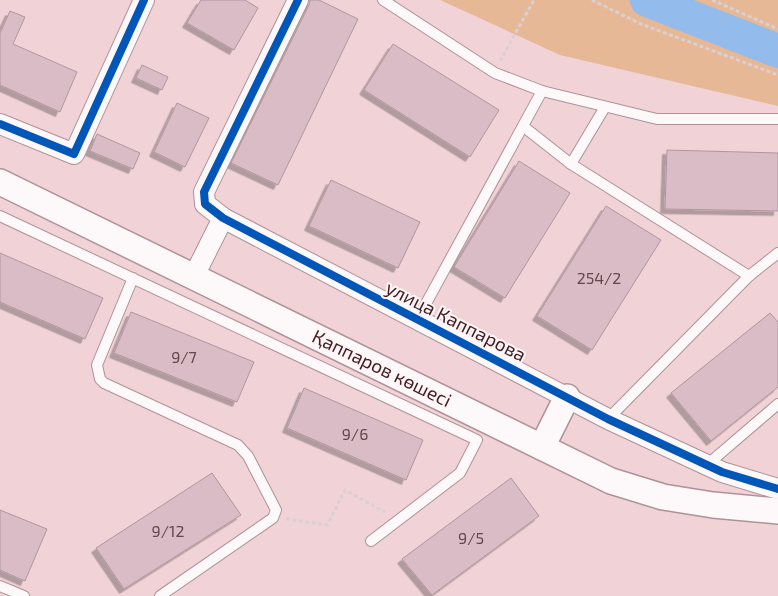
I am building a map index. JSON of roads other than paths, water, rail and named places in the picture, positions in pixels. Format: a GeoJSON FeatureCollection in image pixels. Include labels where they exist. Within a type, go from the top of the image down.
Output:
{"type":"FeatureCollection","features":[{"type":"Feature","properties":{"kind":"street"},"geometry":{"type":"LineString","coordinates":[[0,124],[74,154],[144,0]]}},
{"type":"Feature","properties":{"kind":"street","name":"улица Каппарова"},"geometry":{"type":"LineString","coordinates":[[298,0],[204,192],[205,204],[223,218],[417,320],[608,418],[708,464]]}},
{"type":"Feature","properties":{"kind":"street","name":"Қаппаров көшесі"},"geometry":{"type":"LineString","coordinates":[[0,182],[194,276],[309,347],[542,447],[611,481],[663,497],[713,505],[778,511]]}},
{"type":"Feature","properties":{"kind":"street"},"geometry":{"type":"LineString","coordinates":[[194,276],[223,218]]}},
{"type":"Feature","properties":{"kind":"street"},"geometry":{"type":"LineString","coordinates":[[542,447],[568,397]]}},
{"type":"Feature","properties":{"kind":"street"},"geometry":{"type":"LineString","coordinates":[[708,464],[722,472],[778,489]]}},
{"type":"Feature","properties":{"kind":"lane"},"geometry":{"type":"LineString","coordinates":[[383,0],[495,73],[542,91],[658,119],[778,119]]}},
{"type":"Feature","properties":{"kind":"lane"},"geometry":{"type":"LineString","coordinates":[[417,320],[542,91]]}},
{"type":"Feature","properties":{"kind":"lane"},"geometry":{"type":"LineString","coordinates":[[571,164],[605,106]]}},
{"type":"Feature","properties":{"kind":"lane"},"geometry":{"type":"LineString","coordinates":[[524,127],[571,164],[749,276]]}},
{"type":"Feature","properties":{"kind":"lane"},"geometry":{"type":"LineString","coordinates":[[0,216],[133,278],[309,347],[477,440],[460,473],[371,541]]}},
{"type":"Feature","properties":{"kind":"lane"},"geometry":{"type":"LineString","coordinates":[[608,418],[749,276],[778,253]]}},
{"type":"Feature","properties":{"kind":"lane"},"geometry":{"type":"LineString","coordinates":[[133,278],[97,365],[100,378],[104,383],[238,445],[248,456],[276,510],[273,518],[160,596]]}},
{"type":"Feature","properties":{"kind":"lane"},"geometry":{"type":"LineString","coordinates":[[708,464],[778,404]]}},
{"type":"Feature","properties":{"kind":"lane"},"geometry":{"type":"LineString","coordinates":[[0,586],[24,596]]}},
{"type":"Feature","properties":{"kind":"waterway"},"geometry":{"type":"LineString","coordinates":[[647,0],[778,51]]}}]}
